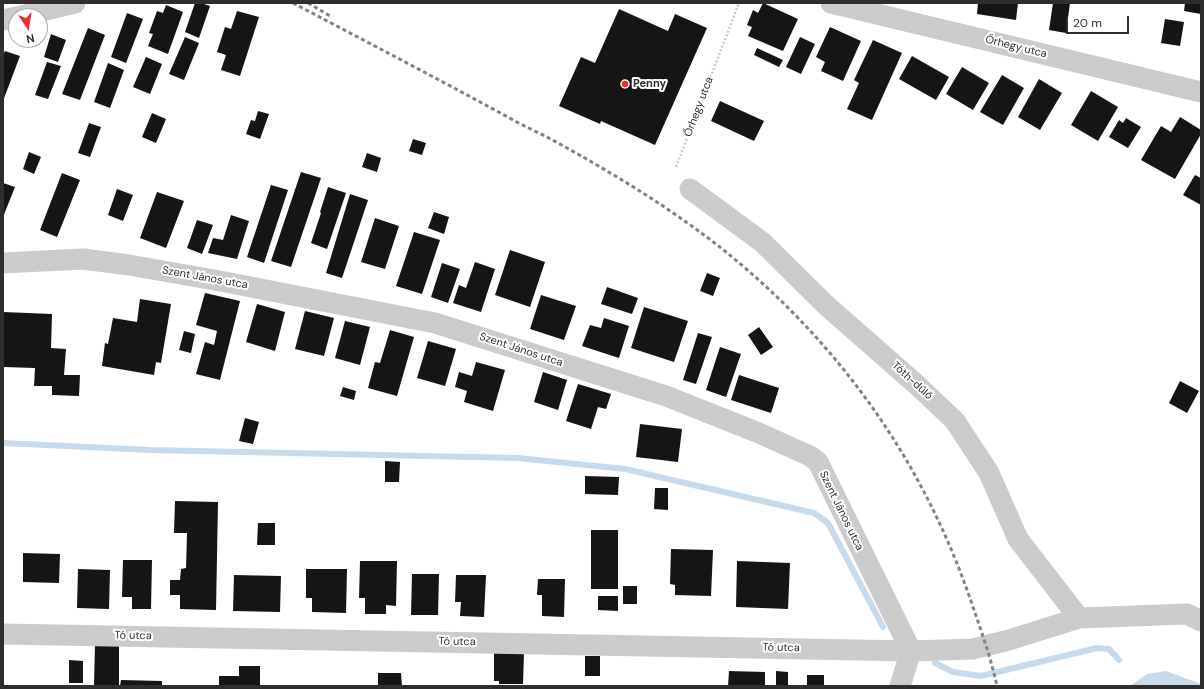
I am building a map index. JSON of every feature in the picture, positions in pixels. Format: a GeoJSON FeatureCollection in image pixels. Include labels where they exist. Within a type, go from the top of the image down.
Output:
{"type":"FeatureCollection","features":[{"type":"Feature","properties":{"kind":"street"},"geometry":{"type":"LineString","coordinates":[[48,10],[75,3]]}},
{"type":"Feature","properties":{"kind":"street","name":"Őrhegy utca"},"geometry":{"type":"LineString","coordinates":[[832,3],[1201,92]]}},
{"type":"Feature","properties":{"kind":"street","name":"Tóth-dűlő"},"geometry":{"type":"LineString","coordinates":[[690,189],[762,242],[827,306],[917,385],[955,421],[989,473],[1018,539],[1079,618]]}},
{"type":"Feature","properties":{"kind":"street","name":"Szent János utca"},"geometry":{"type":"LineString","coordinates":[[3,263],[83,259],[130,265],[435,323],[666,396],[759,433],[810,456],[818,462],[911,651]]}},
{"type":"Feature","properties":{"kind":"street","name":"Tó utca"},"geometry":{"type":"LineString","coordinates":[[3,634],[911,651],[973,649],[1009,640],[1079,618],[1187,614],[1201,621]]}},
{"type":"Feature","properties":{"kind":"street"},"geometry":{"type":"LineString","coordinates":[[900,686],[911,651]]}},
{"type":"Feature","properties":{"kind":"path","name":"Őrhegy utca"},"geometry":{"type":"LineString","coordinates":[[676,167],[739,3]]}},
{"type":"Feature","properties":{"kind":"water"},"geometry":{"type":"Polygon","coordinates":[[[1166,671],[1201,684],[1201,686],[1130,686],[1147,674],[1166,671]]]}},
{"type":"Feature","properties":{"kind":"building"},"geometry":{"type":"Polygon","coordinates":[[[195,3],[210,6],[199,38],[185,32],[195,3]]]}},
{"type":"Feature","properties":{"kind":"building"},"geometry":{"type":"Polygon","coordinates":[[[763,3],[798,19],[783,51],[748,36],[752,27],[747,25],[753,10],[758,13],[763,3]]]}},
{"type":"Feature","properties":{"kind":"building"},"geometry":{"type":"Polygon","coordinates":[[[978,3],[1018,3],[1016,20],[977,14],[978,3]]]}},
{"type":"Feature","properties":{"kind":"building"},"geometry":{"type":"Polygon","coordinates":[[[1053,3],[1070,3],[1066,33],[1049,30],[1053,3]]]}},
{"type":"Feature","properties":{"kind":"building"},"geometry":{"type":"Polygon","coordinates":[[[1185,3],[1201,3],[1201,14],[1184,11],[1185,3]]]}},
{"type":"Feature","properties":{"kind":"building"},"geometry":{"type":"Polygon","coordinates":[[[166,5],[183,12],[168,54],[148,46],[153,34],[149,33],[157,11],[163,13],[166,5]]]}},
{"type":"Feature","properties":{"kind":"building","name":"Penny"},"geometry":{"type":"Polygon","coordinates":[[[619,9],[668,31],[675,14],[707,28],[655,145],[601,121],[600,124],[559,106],[581,57],[595,63],[619,9]]]}},
{"type":"Feature","properties":{"kind":"building"},"geometry":{"type":"Polygon","coordinates":[[[237,11],[259,17],[240,76],[221,70],[226,55],[217,52],[225,27],[231,29],[237,11]]]}},
{"type":"Feature","properties":{"kind":"building"},"geometry":{"type":"Polygon","coordinates":[[[127,13],[143,19],[126,63],[111,57],[127,13]]]}},
{"type":"Feature","properties":{"kind":"building"},"geometry":{"type":"Polygon","coordinates":[[[1165,19],[1184,22],[1180,46],[1161,43],[1165,19]]]}},
{"type":"Feature","properties":{"kind":"building"},"geometry":{"type":"Polygon","coordinates":[[[830,27],[861,41],[843,81],[821,71],[825,62],[816,57],[830,27]]]}},
{"type":"Feature","properties":{"kind":"building"},"geometry":{"type":"Polygon","coordinates":[[[88,28],[105,35],[80,100],[62,94],[88,28]]]}},
{"type":"Feature","properties":{"kind":"building"},"geometry":{"type":"Polygon","coordinates":[[[51,34],[66,40],[58,62],[44,57],[48,48],[51,34]]]}},
{"type":"Feature","properties":{"kind":"building"},"geometry":{"type":"Polygon","coordinates":[[[185,37],[199,43],[184,80],[169,74],[185,37]]]}},
{"type":"Feature","properties":{"kind":"building"},"geometry":{"type":"Polygon","coordinates":[[[800,37],[815,44],[801,74],[786,67],[800,37]]]}},
{"type":"Feature","properties":{"kind":"building"},"geometry":{"type":"Polygon","coordinates":[[[873,40],[902,53],[872,120],[847,109],[859,83],[854,80],[873,40]]]}},
{"type":"Feature","properties":{"kind":"building"},"geometry":{"type":"Polygon","coordinates":[[[757,48],[783,60],[779,67],[754,55],[757,48]]]}},
{"type":"Feature","properties":{"kind":"building"},"geometry":{"type":"Polygon","coordinates":[[[5,51],[20,56],[3,101],[3,55],[5,51]]]}},
{"type":"Feature","properties":{"kind":"building"},"geometry":{"type":"Polygon","coordinates":[[[912,56],[949,77],[936,100],[899,79],[912,56]]]}},
{"type":"Feature","properties":{"kind":"building"},"geometry":{"type":"Polygon","coordinates":[[[146,57],[162,64],[150,94],[133,87],[146,57]]]}},
{"type":"Feature","properties":{"kind":"building"},"geometry":{"type":"Polygon","coordinates":[[[47,62],[61,66],[48,99],[35,95],[47,62]]]}},
{"type":"Feature","properties":{"kind":"building"},"geometry":{"type":"Polygon","coordinates":[[[108,63],[124,70],[110,108],[94,102],[108,63]]]}},
{"type":"Feature","properties":{"kind":"building"},"geometry":{"type":"Polygon","coordinates":[[[962,67],[989,83],[973,110],[946,94],[962,67]]]}},
{"type":"Feature","properties":{"kind":"building"},"geometry":{"type":"Polygon","coordinates":[[[1002,75],[1024,88],[1003,125],[980,112],[1002,75]]]}},
{"type":"Feature","properties":{"kind":"building"},"geometry":{"type":"Polygon","coordinates":[[[1039,79],[1062,93],[1040,130],[1018,117],[1039,79]]]}},
{"type":"Feature","properties":{"kind":"building"},"geometry":{"type":"Polygon","coordinates":[[[1091,91],[1118,107],[1098,141],[1071,125],[1091,91]]]}},
{"type":"Feature","properties":{"kind":"building"},"geometry":{"type":"Polygon","coordinates":[[[720,101],[764,121],[754,141],[711,121],[720,101]]]}},
{"type":"Feature","properties":{"kind":"building"},"geometry":{"type":"Polygon","coordinates":[[[258,111],[269,114],[260,139],[246,134],[251,120],[255,121],[258,111]]]}},
{"type":"Feature","properties":{"kind":"building"},"geometry":{"type":"Polygon","coordinates":[[[152,113],[166,119],[156,143],[142,137],[152,113]]]}},
{"type":"Feature","properties":{"kind":"building"},"geometry":{"type":"Polygon","coordinates":[[[1180,117],[1201,130],[1201,134],[1175,179],[1141,160],[1161,126],[1171,132],[1180,117]]]}},
{"type":"Feature","properties":{"kind":"building"},"geometry":{"type":"Polygon","coordinates":[[[1126,118],[1141,127],[1128,148],[1109,137],[1119,120],[1123,123],[1126,118]]]}},
{"type":"Feature","properties":{"kind":"building"},"geometry":{"type":"Polygon","coordinates":[[[89,123],[101,127],[90,157],[78,153],[89,123]]]}},
{"type":"Feature","properties":{"kind":"building"},"geometry":{"type":"Polygon","coordinates":[[[413,139],[426,143],[422,155],[409,151],[413,139]]]}},
{"type":"Feature","properties":{"kind":"building"},"geometry":{"type":"Polygon","coordinates":[[[29,152],[41,157],[34,174],[23,169],[29,152]]]}},
{"type":"Feature","properties":{"kind":"building"},"geometry":{"type":"Polygon","coordinates":[[[367,153],[381,158],[377,172],[362,167],[367,153]]]}},
{"type":"Feature","properties":{"kind":"building"},"geometry":{"type":"Polygon","coordinates":[[[301,172],[321,178],[291,267],[271,261],[301,172]]]}},
{"type":"Feature","properties":{"kind":"building"},"geometry":{"type":"Polygon","coordinates":[[[62,173],[80,180],[57,237],[40,230],[62,173]]]}},
{"type":"Feature","properties":{"kind":"building"},"geometry":{"type":"Polygon","coordinates":[[[1195,175],[1201,178],[1201,205],[1183,195],[1195,175]]]}},
{"type":"Feature","properties":{"kind":"building"},"geometry":{"type":"Polygon","coordinates":[[[3,183],[15,187],[3,217],[3,183]]]}},
{"type":"Feature","properties":{"kind":"building"},"geometry":{"type":"Polygon","coordinates":[[[271,185],[288,190],[264,263],[247,257],[271,185]]]}},
{"type":"Feature","properties":{"kind":"building"},"geometry":{"type":"Polygon","coordinates":[[[328,187],[346,193],[327,249],[311,243],[328,187]]]}},
{"type":"Feature","properties":{"kind":"building"},"geometry":{"type":"Polygon","coordinates":[[[117,189],[133,195],[123,221],[108,215],[117,189]]]}},
{"type":"Feature","properties":{"kind":"building"},"geometry":{"type":"Polygon","coordinates":[[[157,192],[184,201],[166,248],[140,238],[157,192]]]}},
{"type":"Feature","properties":{"kind":"building"},"geometry":{"type":"Polygon","coordinates":[[[350,194],[368,200],[342,278],[326,273],[350,194]]]}},
{"type":"Feature","properties":{"kind":"building"},"geometry":{"type":"Polygon","coordinates":[[[434,212],[449,217],[444,234],[428,228],[434,212]]]}},
{"type":"Feature","properties":{"kind":"building"},"geometry":{"type":"Polygon","coordinates":[[[231,215],[249,221],[237,259],[208,253],[213,238],[223,240],[231,215]]]}},
{"type":"Feature","properties":{"kind":"building"},"geometry":{"type":"Polygon","coordinates":[[[375,218],[399,226],[385,269],[361,262],[375,218]]]}},
{"type":"Feature","properties":{"kind":"building"},"geometry":{"type":"Polygon","coordinates":[[[197,220],[213,225],[202,254],[187,248],[197,220]]]}},
{"type":"Feature","properties":{"kind":"building"},"geometry":{"type":"Polygon","coordinates":[[[414,232],[440,240],[422,294],[396,286],[414,232]]]}},
{"type":"Feature","properties":{"kind":"building"},"geometry":{"type":"Polygon","coordinates":[[[510,250],[545,262],[530,307],[495,295],[510,250]]]}},
{"type":"Feature","properties":{"kind":"building"},"geometry":{"type":"Polygon","coordinates":[[[475,262],[495,269],[481,312],[453,303],[459,285],[466,288],[475,262]]]}},
{"type":"Feature","properties":{"kind":"building"},"geometry":{"type":"Polygon","coordinates":[[[442,263],[460,269],[448,303],[431,297],[442,263]]]}},
{"type":"Feature","properties":{"kind":"building"},"geometry":{"type":"Polygon","coordinates":[[[707,273],[720,278],[713,296],[700,291],[707,273]]]}},
{"type":"Feature","properties":{"kind":"building"},"geometry":{"type":"Polygon","coordinates":[[[607,287],[638,298],[632,314],[601,304],[607,287]]]}},
{"type":"Feature","properties":{"kind":"building"},"geometry":{"type":"Polygon","coordinates":[[[205,293],[240,301],[220,380],[196,374],[205,342],[214,345],[217,331],[196,325],[205,293]]]}},
{"type":"Feature","properties":{"kind":"building"},"geometry":{"type":"Polygon","coordinates":[[[541,295],[576,306],[564,340],[530,329],[541,295]]]}},
{"type":"Feature","properties":{"kind":"building"},"geometry":{"type":"Polygon","coordinates":[[[140,299],[171,304],[161,363],[156,362],[154,375],[102,366],[105,343],[108,344],[113,318],[137,322],[140,299]]]}},
{"type":"Feature","properties":{"kind":"building"},"geometry":{"type":"Polygon","coordinates":[[[257,304],[285,312],[275,351],[246,342],[257,304]]]}},
{"type":"Feature","properties":{"kind":"building"},"geometry":{"type":"Polygon","coordinates":[[[644,307],[688,321],[674,362],[631,348],[644,307]]]}},
{"type":"Feature","properties":{"kind":"building"},"geometry":{"type":"Polygon","coordinates":[[[305,311],[334,318],[324,356],[295,349],[305,311]]]}},
{"type":"Feature","properties":{"kind":"building"},"geometry":{"type":"Polygon","coordinates":[[[3,312],[52,314],[51,348],[66,349],[64,375],[80,375],[79,396],[52,395],[52,386],[34,386],[35,368],[3,367],[3,312]]]}},
{"type":"Feature","properties":{"kind":"building"},"geometry":{"type":"Polygon","coordinates":[[[604,318],[629,326],[619,358],[582,346],[590,325],[601,328],[604,318]]]}},
{"type":"Feature","properties":{"kind":"building"},"geometry":{"type":"Polygon","coordinates":[[[345,321],[370,327],[360,365],[335,358],[345,321]]]}},
{"type":"Feature","properties":{"kind":"building"},"geometry":{"type":"Polygon","coordinates":[[[759,327],[773,347],[761,355],[748,335],[759,327]]]}},
{"type":"Feature","properties":{"kind":"building"},"geometry":{"type":"Polygon","coordinates":[[[390,330],[414,337],[397,396],[368,388],[375,362],[380,363],[390,330]]]}},
{"type":"Feature","properties":{"kind":"building"},"geometry":{"type":"Polygon","coordinates":[[[184,331],[195,334],[191,353],[179,350],[184,331]]]}},
{"type":"Feature","properties":{"kind":"building"},"geometry":{"type":"Polygon","coordinates":[[[698,333],[712,337],[696,384],[683,380],[698,333]]]}},
{"type":"Feature","properties":{"kind":"building"},"geometry":{"type":"Polygon","coordinates":[[[428,341],[456,349],[445,386],[417,378],[428,341]]]}},
{"type":"Feature","properties":{"kind":"building"},"geometry":{"type":"Polygon","coordinates":[[[720,347],[741,354],[726,397],[706,390],[720,347]]]}},
{"type":"Feature","properties":{"kind":"building"},"geometry":{"type":"Polygon","coordinates":[[[476,362],[505,370],[493,411],[464,402],[467,391],[455,387],[459,372],[472,376],[476,362]]]}},
{"type":"Feature","properties":{"kind":"building"},"geometry":{"type":"Polygon","coordinates":[[[543,372],[567,380],[558,410],[534,402],[543,372]]]}},
{"type":"Feature","properties":{"kind":"building"},"geometry":{"type":"Polygon","coordinates":[[[739,375],[779,388],[771,413],[731,400],[739,375]]]}},
{"type":"Feature","properties":{"kind":"building"},"geometry":{"type":"Polygon","coordinates":[[[1180,381],[1199,391],[1187,413],[1169,403],[1180,381]]]}},
{"type":"Feature","properties":{"kind":"building"},"geometry":{"type":"Polygon","coordinates":[[[578,384],[611,394],[606,409],[598,407],[591,429],[566,421],[578,384]]]}},
{"type":"Feature","properties":{"kind":"building"},"geometry":{"type":"Polygon","coordinates":[[[343,387],[356,391],[354,400],[340,396],[343,387]]]}},
{"type":"Feature","properties":{"kind":"building"},"geometry":{"type":"Polygon","coordinates":[[[245,418],[259,422],[253,444],[239,441],[245,418]]]}},
{"type":"Feature","properties":{"kind":"building"},"geometry":{"type":"Polygon","coordinates":[[[640,424],[682,429],[678,462],[636,457],[640,424]]]}},
{"type":"Feature","properties":{"kind":"building"},"geometry":{"type":"Polygon","coordinates":[[[385,461],[400,462],[399,482],[385,482],[385,461]]]}},
{"type":"Feature","properties":{"kind":"building"},"geometry":{"type":"Polygon","coordinates":[[[585,476],[619,477],[618,495],[585,494],[585,476]]]}},
{"type":"Feature","properties":{"kind":"building"},"geometry":{"type":"Polygon","coordinates":[[[655,488],[668,488],[668,510],[654,509],[655,488]]]}},
{"type":"Feature","properties":{"kind":"building"},"geometry":{"type":"Polygon","coordinates":[[[175,501],[218,502],[216,610],[180,609],[180,595],[170,595],[170,580],[180,580],[181,569],[186,568],[187,533],[174,533],[175,501]]]}},
{"type":"Feature","properties":{"kind":"building"},"geometry":{"type":"Polygon","coordinates":[[[258,523],[275,523],[275,545],[257,545],[258,523]]]}},
{"type":"Feature","properties":{"kind":"building"},"geometry":{"type":"Polygon","coordinates":[[[591,530],[618,530],[618,589],[591,589],[591,530]]]}},
{"type":"Feature","properties":{"kind":"building"},"geometry":{"type":"Polygon","coordinates":[[[671,549],[713,550],[711,596],[675,595],[675,585],[670,584],[671,549]]]}},
{"type":"Feature","properties":{"kind":"building"},"geometry":{"type":"Polygon","coordinates":[[[23,553],[60,554],[59,583],[23,582],[23,553]]]}},
{"type":"Feature","properties":{"kind":"building"},"geometry":{"type":"Polygon","coordinates":[[[123,560],[152,560],[151,609],[132,609],[132,597],[122,597],[123,560]]]}},
{"type":"Feature","properties":{"kind":"building"},"geometry":{"type":"Polygon","coordinates":[[[360,561],[397,561],[396,606],[386,605],[386,614],[365,614],[365,598],[359,598],[360,561]]]}},
{"type":"Feature","properties":{"kind":"building"},"geometry":{"type":"Polygon","coordinates":[[[737,561],[790,563],[788,609],[736,607],[737,561]]]}},
{"type":"Feature","properties":{"kind":"building"},"geometry":{"type":"Polygon","coordinates":[[[78,569],[110,570],[109,609],[77,608],[78,569]]]}},
{"type":"Feature","properties":{"kind":"building"},"geometry":{"type":"Polygon","coordinates":[[[306,569],[347,569],[346,613],[312,612],[312,598],[306,598],[306,569]]]}},
{"type":"Feature","properties":{"kind":"building"},"geometry":{"type":"Polygon","coordinates":[[[412,574],[439,574],[438,615],[411,615],[412,574]]]}},
{"type":"Feature","properties":{"kind":"building"},"geometry":{"type":"Polygon","coordinates":[[[234,575],[281,576],[280,612],[233,611],[234,575]]]}},
{"type":"Feature","properties":{"kind":"building"},"geometry":{"type":"Polygon","coordinates":[[[456,575],[486,575],[484,617],[460,616],[461,602],[455,602],[456,575]]]}},
{"type":"Feature","properties":{"kind":"building"},"geometry":{"type":"Polygon","coordinates":[[[538,579],[565,579],[564,617],[542,616],[542,595],[537,595],[538,579]]]}},
{"type":"Feature","properties":{"kind":"building"},"geometry":{"type":"Polygon","coordinates":[[[623,586],[637,586],[637,604],[623,604],[623,586]]]}},
{"type":"Feature","properties":{"kind":"building"},"geometry":{"type":"Polygon","coordinates":[[[598,596],[618,596],[618,611],[598,610],[598,596]]]}},
{"type":"Feature","properties":{"kind":"building"},"geometry":{"type":"Polygon","coordinates":[[[95,644],[119,644],[119,686],[94,686],[95,644]]]}},
{"type":"Feature","properties":{"kind":"building"},"geometry":{"type":"Polygon","coordinates":[[[494,652],[524,653],[523,684],[499,684],[499,681],[494,681],[494,652]]]}},
{"type":"Feature","properties":{"kind":"building"},"geometry":{"type":"Polygon","coordinates":[[[585,656],[600,656],[600,676],[585,676],[585,656]]]}},
{"type":"Feature","properties":{"kind":"building"},"geometry":{"type":"Polygon","coordinates":[[[69,660],[83,661],[83,683],[69,683],[69,660]]]}},
{"type":"Feature","properties":{"kind":"building"},"geometry":{"type":"Polygon","coordinates":[[[239,666],[260,666],[260,686],[219,686],[219,676],[239,676],[239,666]]]}},
{"type":"Feature","properties":{"kind":"building"},"geometry":{"type":"Polygon","coordinates":[[[729,671],[765,672],[765,686],[728,686],[729,671]]]}},
{"type":"Feature","properties":{"kind":"building"},"geometry":{"type":"Polygon","coordinates":[[[776,671],[788,672],[788,686],[776,686],[776,671]]]}},
{"type":"Feature","properties":{"kind":"building"},"geometry":{"type":"Polygon","coordinates":[[[378,673],[401,673],[402,686],[378,686],[378,673]]]}},
{"type":"Feature","properties":{"kind":"building"},"geometry":{"type":"Polygon","coordinates":[[[807,675],[824,675],[824,686],[807,686],[807,675]]]}},
{"type":"Feature","properties":{"kind":"building"},"geometry":{"type":"Polygon","coordinates":[[[121,680],[162,681],[162,686],[120,686],[121,680]]]}},
{"type":"Feature","properties":{"kind":"waterway"},"geometry":{"type":"LineString","coordinates":[[3,443],[150,450],[518,458],[625,469],[814,513],[828,523],[883,627]]}},
{"type":"Feature","properties":{"kind":"waterway"},"geometry":{"type":"LineString","coordinates":[[935,663],[953,672],[981,676],[1097,648],[1109,649],[1119,660]]}},
{"type":"Feature","properties":{"kind":"railway"},"geometry":{"type":"LineString","coordinates":[[293,3],[547,137],[632,186],[716,244],[744,267],[783,303],[819,341],[852,380],[882,422],[909,465],[933,510],[955,558],[983,636],[997,686]]}},
{"type":"Feature","properties":{"kind":"railway"},"geometry":{"type":"LineString","coordinates":[[308,3],[332,17]]}},
{"type":"Feature","properties":{"kind":"place","name":"Penny"},"geometry":{"type":"Point","coordinates":[625,84]}}]}
